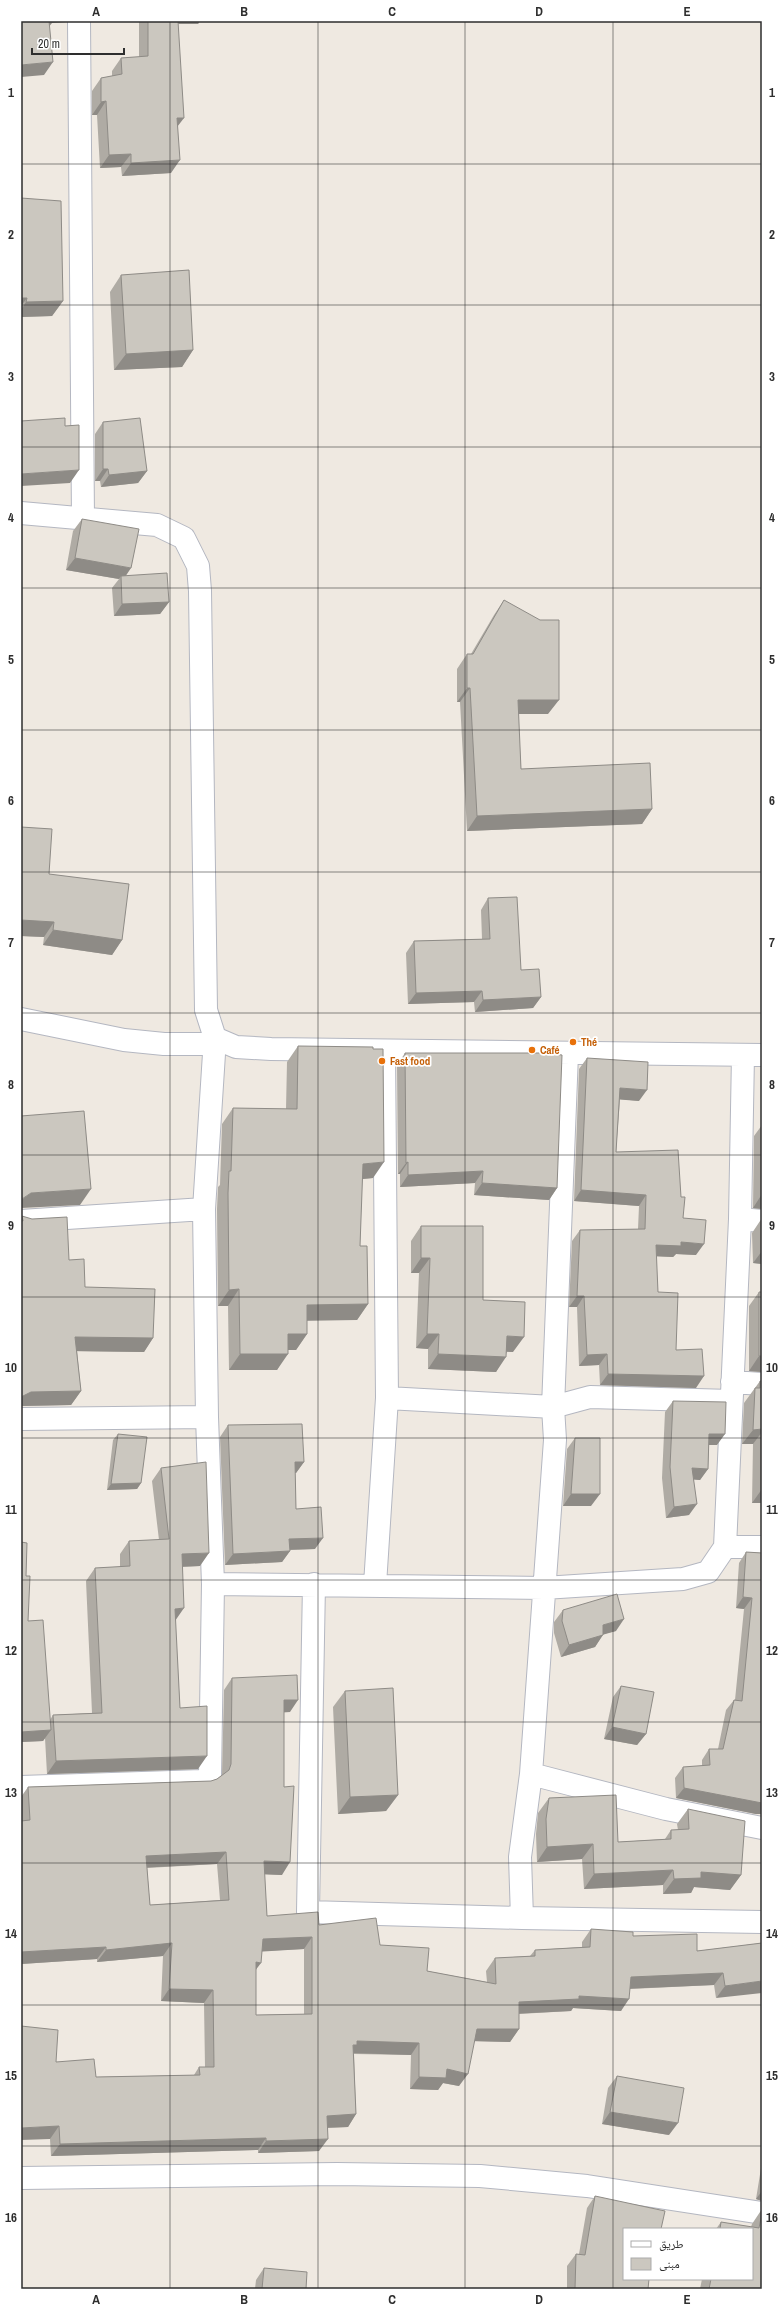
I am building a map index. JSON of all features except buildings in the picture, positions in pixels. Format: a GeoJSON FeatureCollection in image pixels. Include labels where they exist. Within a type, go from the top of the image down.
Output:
{"type":"FeatureCollection","features":[{"type":"Feature","properties":{"kind":"street"},"geometry":{"type":"LineString","coordinates":[[79,21],[83,518]]}},
{"type":"Feature","properties":{"kind":"street"},"geometry":{"type":"LineString","coordinates":[[21,513],[157,525],[184,538],[198,566],[200,599],[206,1010],[215,1041],[204,1209],[207,1417],[213,1584],[210,1776],[202,1781],[21,1786]]}},
{"type":"Feature","properties":{"kind":"street"},"geometry":{"type":"LineString","coordinates":[[21,1019],[124,1040],[164,1044],[215,1041],[236,1047],[384,1051],[753,1055],[740,1219],[725,1547],[708,1572],[683,1579],[544,1588],[314,1584],[213,1584]]}},
{"type":"Feature","properties":{"kind":"street"},"geometry":{"type":"LineString","coordinates":[[375,1585],[387,1398],[384,1051]]}},
{"type":"Feature","properties":{"kind":"street"},"geometry":{"type":"LineString","coordinates":[[522,1918],[520,1857],[531,1774],[555,1440],[552,1407],[567,1054]]}},
{"type":"Feature","properties":{"kind":"street"},"geometry":{"type":"LineString","coordinates":[[21,1221],[204,1209]]}},
{"type":"Feature","properties":{"kind":"street"},"geometry":{"type":"LineString","coordinates":[[740,1219],[762,1220]]}},
{"type":"Feature","properties":{"kind":"street"},"geometry":{"type":"LineString","coordinates":[[387,1398],[552,1407],[590,1397],[732,1392],[762,1384]]}},
{"type":"Feature","properties":{"kind":"street"},"geometry":{"type":"LineString","coordinates":[[21,1420],[207,1417]]}},
{"type":"Feature","properties":{"kind":"street"},"geometry":{"type":"LineString","coordinates":[[725,1547],[762,1547]]}},
{"type":"Feature","properties":{"kind":"street"},"geometry":{"type":"LineString","coordinates":[[314,1584],[308,1912],[522,1918],[762,1922]]}},
{"type":"Feature","properties":{"kind":"street"},"geometry":{"type":"LineString","coordinates":[[531,1774],[666,1809],[762,1828]]}},
{"type":"Feature","properties":{"kind":"street"},"geometry":{"type":"LineString","coordinates":[[21,2178],[337,2174],[480,2176],[586,2186],[762,2213]]}},
{"type":"Feature","properties":{"kind":"place","name":"Thé"},"geometry":{"type":"Point","coordinates":[573,1042]}},
{"type":"Feature","properties":{"kind":"place","name":"Café"},"geometry":{"type":"Point","coordinates":[532,1050]}},
{"type":"Feature","properties":{"kind":"place","name":"Fast food"},"geometry":{"type":"Point","coordinates":[382,1061]}}]}
